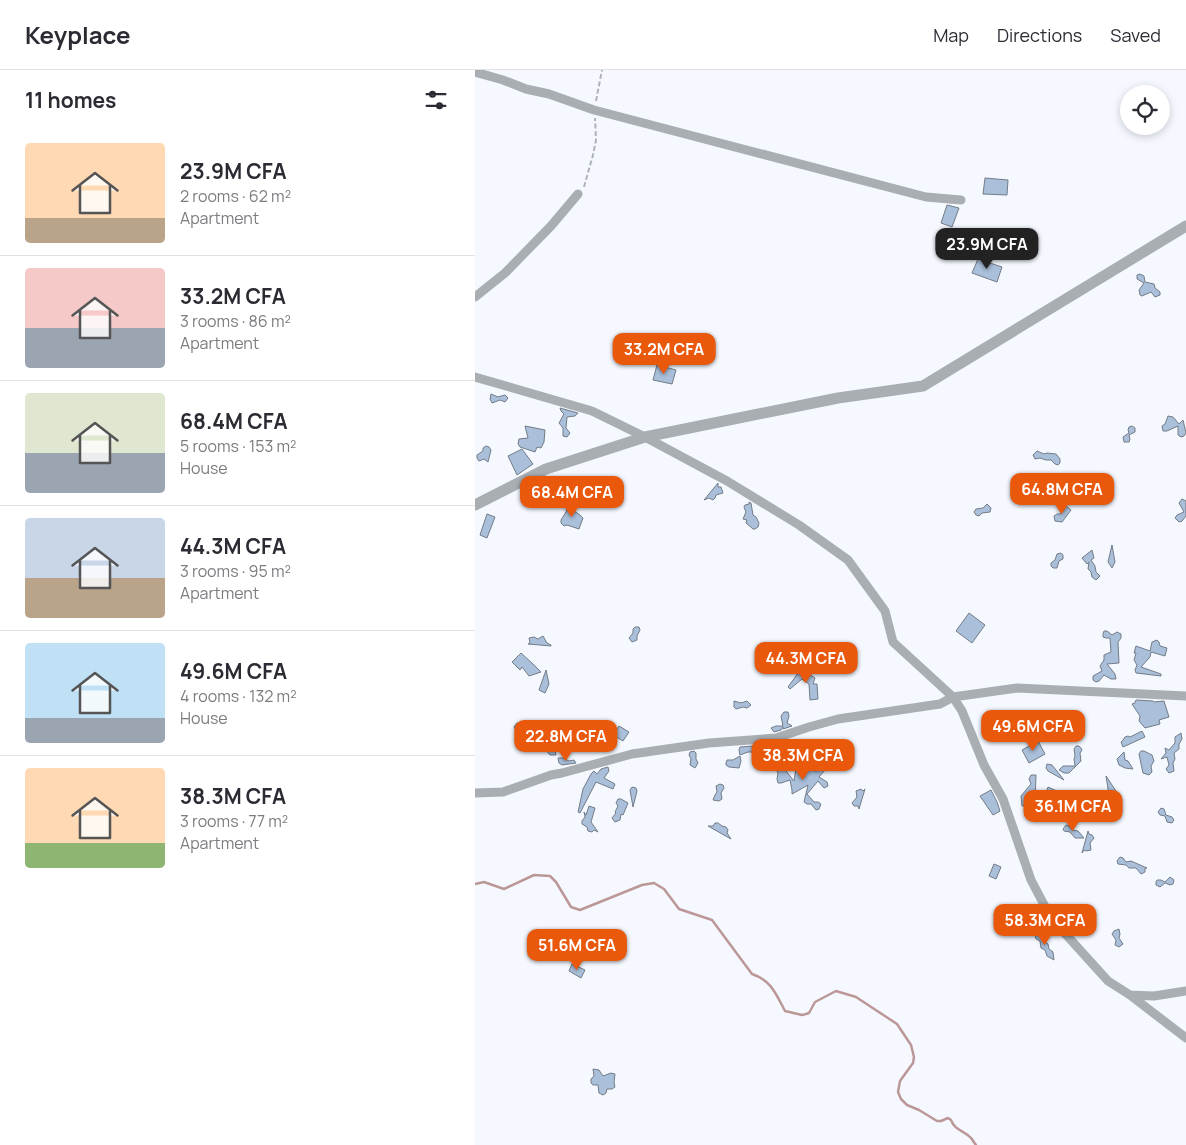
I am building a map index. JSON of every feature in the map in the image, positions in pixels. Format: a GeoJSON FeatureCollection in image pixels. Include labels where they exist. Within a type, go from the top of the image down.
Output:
{"type":"FeatureCollection","features":[{"type":"Feature","properties":{"kind":"street"},"geometry":{"type":"LineString","coordinates":[[475,72],[595,110],[927,197],[961,200]]}},
{"type":"Feature","properties":{"kind":"street"},"geometry":{"type":"LineString","coordinates":[[475,297],[505,273],[579,194]]}},
{"type":"Feature","properties":{"kind":"street"},"geometry":{"type":"LineString","coordinates":[[475,505],[546,469],[645,437],[838,398],[923,386],[1186,226]]}},
{"type":"Feature","properties":{"kind":"street"},"geometry":{"type":"LineString","coordinates":[[475,377],[592,411],[645,437],[727,481],[799,525],[848,560],[885,611],[893,642],[953,697],[962,711],[984,765],[1003,799],[1031,880],[1051,918],[1108,981],[1130,995],[1186,1038]]}},
{"type":"Feature","properties":{"kind":"street"},"geometry":{"type":"LineString","coordinates":[[475,793],[503,792],[551,774],[562,773],[632,754],[776,738],[809,726],[838,719],[940,704],[953,697],[1017,688],[1186,696]]}},
{"type":"Feature","properties":{"kind":"street"},"geometry":{"type":"LineString","coordinates":[[1130,995],[1154,996],[1186,991]]}},
{"type":"Feature","properties":{"kind":"path"},"geometry":{"type":"LineString","coordinates":[[579,194],[582,193],[596,140],[595,110],[602,70]]}},
{"type":"Feature","properties":{"kind":"building"},"geometry":{"type":"Polygon","coordinates":[[[985,178],[1008,180],[1007,195],[983,194],[985,178]]]}},
{"type":"Feature","properties":{"kind":"building"},"geometry":{"type":"Polygon","coordinates":[[[947,205],[959,208],[952,227],[941,223],[947,205]]]}},
{"type":"Feature","properties":{"kind":"building"},"geometry":{"type":"Polygon","coordinates":[[[978,259],[1002,267],[997,282],[972,273],[978,259]]]}},
{"type":"Feature","properties":{"kind":"building"},"geometry":{"type":"Polygon","coordinates":[[[1137,275],[1144,276],[1145,282],[1154,284],[1160,295],[1155,297],[1151,292],[1140,295],[1139,290],[1144,283],[1137,279],[1137,275]]]}},
{"type":"Feature","properties":{"kind":"building"},"geometry":{"type":"Polygon","coordinates":[[[657,365],[676,370],[672,384],[653,380],[657,365]]]}},
{"type":"Feature","properties":{"kind":"building"},"geometry":{"type":"Polygon","coordinates":[[[491,394],[498,397],[505,395],[508,398],[505,402],[500,400],[492,403],[490,399],[491,394]]]}},
{"type":"Feature","properties":{"kind":"building"},"geometry":{"type":"Polygon","coordinates":[[[560,408],[578,413],[575,416],[567,417],[566,428],[570,433],[567,437],[563,436],[563,428],[559,423],[564,414],[560,408]]]}},
{"type":"Feature","properties":{"kind":"building"},"geometry":{"type":"Polygon","coordinates":[[[1168,416],[1173,417],[1179,424],[1183,420],[1186,433],[1184,436],[1178,435],[1178,426],[1163,431],[1162,426],[1165,424],[1168,416]]]}},
{"type":"Feature","properties":{"kind":"building"},"geometry":{"type":"Polygon","coordinates":[[[525,426],[545,430],[544,442],[541,448],[537,447],[535,452],[520,447],[518,444],[519,439],[528,438],[525,426]]]}},
{"type":"Feature","properties":{"kind":"building"},"geometry":{"type":"Polygon","coordinates":[[[1129,427],[1135,428],[1135,432],[1129,435],[1129,442],[1124,442],[1123,437],[1129,433],[1129,427]]]}},
{"type":"Feature","properties":{"kind":"building"},"geometry":{"type":"Polygon","coordinates":[[[486,446],[491,450],[488,462],[484,459],[479,461],[477,455],[486,446]]]}},
{"type":"Feature","properties":{"kind":"building"},"geometry":{"type":"Polygon","coordinates":[[[522,449],[533,464],[517,475],[508,456],[522,449]]]}},
{"type":"Feature","properties":{"kind":"building"},"geometry":{"type":"Polygon","coordinates":[[[1037,451],[1044,454],[1056,454],[1060,459],[1060,463],[1058,465],[1051,460],[1035,459],[1033,455],[1037,451]]]}},
{"type":"Feature","properties":{"kind":"building"},"geometry":{"type":"Polygon","coordinates":[[[718,483],[718,487],[721,487],[723,493],[716,495],[713,500],[709,498],[704,500],[718,483]]]}},
{"type":"Feature","properties":{"kind":"building"},"geometry":{"type":"Polygon","coordinates":[[[1182,499],[1186,501],[1186,516],[1179,522],[1175,518],[1184,512],[1179,503],[1182,499]]]}},
{"type":"Feature","properties":{"kind":"building"},"geometry":{"type":"Polygon","coordinates":[[[749,502],[751,503],[753,515],[759,523],[755,529],[746,523],[747,520],[743,519],[746,512],[744,507],[749,502]]]}},
{"type":"Feature","properties":{"kind":"building"},"geometry":{"type":"Polygon","coordinates":[[[570,504],[574,505],[574,511],[583,518],[579,529],[567,525],[564,526],[561,523],[570,504]]]}},
{"type":"Feature","properties":{"kind":"building"},"geometry":{"type":"Polygon","coordinates":[[[987,504],[991,508],[990,512],[982,513],[979,516],[976,515],[974,512],[976,509],[983,508],[987,504]]]}},
{"type":"Feature","properties":{"kind":"building"},"geometry":{"type":"Polygon","coordinates":[[[1066,506],[1071,510],[1062,522],[1055,521],[1054,516],[1060,514],[1066,506]]]}},
{"type":"Feature","properties":{"kind":"building"},"geometry":{"type":"Polygon","coordinates":[[[487,514],[495,517],[487,538],[480,535],[487,514]]]}},
{"type":"Feature","properties":{"kind":"building"},"geometry":{"type":"Polygon","coordinates":[[[1112,545],[1115,562],[1112,568],[1108,562],[1112,545]]]}},
{"type":"Feature","properties":{"kind":"building"},"geometry":{"type":"Polygon","coordinates":[[[1092,550],[1094,558],[1091,560],[1096,572],[1100,576],[1096,580],[1088,569],[1089,562],[1087,564],[1082,558],[1092,550]]]}},
{"type":"Feature","properties":{"kind":"building"},"geometry":{"type":"Polygon","coordinates":[[[1061,553],[1063,559],[1059,561],[1057,568],[1053,568],[1051,563],[1055,560],[1057,554],[1061,553]]]}},
{"type":"Feature","properties":{"kind":"building"},"geometry":{"type":"Polygon","coordinates":[[[969,613],[985,625],[972,643],[956,631],[969,613]]]}},
{"type":"Feature","properties":{"kind":"building"},"geometry":{"type":"Polygon","coordinates":[[[635,627],[639,627],[640,630],[637,640],[632,642],[629,638],[635,627]]]}},
{"type":"Feature","properties":{"kind":"building"},"geometry":{"type":"Polygon","coordinates":[[[1104,631],[1112,635],[1117,632],[1121,634],[1118,642],[1119,663],[1107,664],[1115,674],[1116,679],[1111,679],[1104,675],[1096,682],[1093,680],[1093,676],[1102,671],[1100,666],[1104,660],[1104,655],[1111,652],[1110,638],[1103,637],[1104,631]]]}},
{"type":"Feature","properties":{"kind":"building"},"geometry":{"type":"Polygon","coordinates":[[[543,636],[551,646],[528,644],[530,643],[529,638],[534,637],[538,639],[543,636]]]}},
{"type":"Feature","properties":{"kind":"building"},"geometry":{"type":"Polygon","coordinates":[[[1157,640],[1160,646],[1167,648],[1165,656],[1151,652],[1150,657],[1141,667],[1161,674],[1161,676],[1136,673],[1137,665],[1134,660],[1136,653],[1134,653],[1136,646],[1150,651],[1152,642],[1157,640]]]}},
{"type":"Feature","properties":{"kind":"building"},"geometry":{"type":"Polygon","coordinates":[[[521,653],[541,672],[529,676],[522,667],[520,670],[512,662],[521,653]]]}},
{"type":"Feature","properties":{"kind":"building"},"geometry":{"type":"Polygon","coordinates":[[[801,669],[815,678],[813,684],[817,684],[818,699],[810,700],[809,684],[802,679],[790,689],[788,687],[801,669]]]}},
{"type":"Feature","properties":{"kind":"building"},"geometry":{"type":"Polygon","coordinates":[[[546,670],[549,684],[545,693],[539,690],[546,670]]]}},
{"type":"Feature","properties":{"kind":"building"},"geometry":{"type":"Polygon","coordinates":[[[1136,700],[1164,701],[1169,717],[1159,720],[1160,724],[1145,728],[1139,721],[1140,716],[1132,704],[1136,700]]]}},
{"type":"Feature","properties":{"kind":"building"},"geometry":{"type":"Polygon","coordinates":[[[734,701],[741,703],[747,701],[751,705],[747,708],[736,709],[734,701]]]}},
{"type":"Feature","properties":{"kind":"building"},"geometry":{"type":"Polygon","coordinates":[[[784,712],[788,712],[787,723],[792,726],[783,729],[783,727],[781,730],[774,732],[771,728],[783,726],[781,716],[784,712]]]}},
{"type":"Feature","properties":{"kind":"building"},"geometry":{"type":"Polygon","coordinates":[[[1006,716],[1013,731],[996,740],[989,724],[1006,716]]]}},
{"type":"Feature","properties":{"kind":"building"},"geometry":{"type":"Polygon","coordinates":[[[517,723],[521,724],[525,730],[530,729],[533,731],[543,731],[547,728],[552,730],[558,724],[562,724],[563,729],[554,734],[559,741],[558,744],[554,745],[556,755],[550,755],[545,749],[539,748],[539,740],[534,736],[527,735],[524,731],[516,730],[514,727],[517,723]]]}},
{"type":"Feature","properties":{"kind":"building"},"geometry":{"type":"Polygon","coordinates":[[[619,726],[629,732],[623,741],[613,735],[619,726]]]}},
{"type":"Feature","properties":{"kind":"building"},"geometry":{"type":"Polygon","coordinates":[[[1142,731],[1145,737],[1123,747],[1121,742],[1125,737],[1130,737],[1142,731]]]}},
{"type":"Feature","properties":{"kind":"building"},"geometry":{"type":"Polygon","coordinates":[[[1181,733],[1182,739],[1179,749],[1174,753],[1174,771],[1169,773],[1166,769],[1169,765],[1167,757],[1161,759],[1166,753],[1165,748],[1169,750],[1175,743],[1175,737],[1181,733]]]}},
{"type":"Feature","properties":{"kind":"building"},"geometry":{"type":"Polygon","coordinates":[[[1038,741],[1045,754],[1029,763],[1022,750],[1038,741]]]}},
{"type":"Feature","properties":{"kind":"building"},"geometry":{"type":"Polygon","coordinates":[[[759,746],[753,752],[740,755],[740,747],[759,746]]]}},
{"type":"Feature","properties":{"kind":"building"},"geometry":{"type":"Polygon","coordinates":[[[1076,746],[1079,746],[1082,750],[1080,753],[1081,761],[1069,773],[1064,773],[1059,770],[1063,766],[1075,766],[1074,749],[1076,746]]]}},
{"type":"Feature","properties":{"kind":"building"},"geometry":{"type":"Polygon","coordinates":[[[694,751],[698,763],[695,768],[690,765],[691,759],[689,755],[690,752],[694,751]]]}},
{"type":"Feature","properties":{"kind":"building"},"geometry":{"type":"Polygon","coordinates":[[[1141,751],[1152,755],[1154,761],[1151,766],[1152,772],[1149,775],[1143,773],[1139,754],[1141,751]]]}},
{"type":"Feature","properties":{"kind":"building"},"geometry":{"type":"Polygon","coordinates":[[[1124,752],[1125,760],[1128,761],[1133,769],[1119,765],[1117,759],[1124,752]]]}},
{"type":"Feature","properties":{"kind":"building"},"geometry":{"type":"Polygon","coordinates":[[[740,756],[739,768],[726,765],[727,760],[733,760],[740,756]]]}},
{"type":"Feature","properties":{"kind":"building"},"geometry":{"type":"Polygon","coordinates":[[[558,758],[569,761],[574,760],[576,763],[562,765],[559,763],[558,758]]]}},
{"type":"Feature","properties":{"kind":"building"},"geometry":{"type":"Polygon","coordinates":[[[779,764],[794,781],[796,768],[817,771],[819,765],[826,767],[819,777],[827,782],[828,786],[824,788],[818,781],[807,794],[814,802],[821,804],[819,809],[816,810],[811,804],[804,802],[808,785],[792,794],[790,780],[778,783],[776,769],[779,764]]]}},
{"type":"Feature","properties":{"kind":"building"},"geometry":{"type":"Polygon","coordinates":[[[1047,764],[1052,765],[1064,780],[1048,771],[1046,768],[1047,764]]]}},
{"type":"Feature","properties":{"kind":"building"},"geometry":{"type":"Polygon","coordinates":[[[608,767],[609,771],[604,778],[615,784],[613,789],[596,782],[580,813],[578,812],[583,789],[591,774],[594,771],[597,774],[601,769],[608,767]]]}},
{"type":"Feature","properties":{"kind":"building"},"geometry":{"type":"Polygon","coordinates":[[[1031,775],[1036,775],[1035,806],[1022,806],[1021,796],[1031,784],[1029,779],[1031,775]]]}},
{"type":"Feature","properties":{"kind":"building"},"geometry":{"type":"Polygon","coordinates":[[[1106,776],[1116,791],[1113,796],[1109,795],[1106,776]]]}},
{"type":"Feature","properties":{"kind":"building"},"geometry":{"type":"Polygon","coordinates":[[[720,784],[724,788],[721,793],[722,799],[719,801],[713,800],[717,792],[716,786],[720,784]]]}},
{"type":"Feature","properties":{"kind":"building"},"geometry":{"type":"Polygon","coordinates":[[[632,787],[636,788],[637,791],[633,807],[630,790],[632,787]]]}},
{"type":"Feature","properties":{"kind":"building"},"geometry":{"type":"Polygon","coordinates":[[[1048,787],[1059,792],[1056,812],[1053,814],[1049,812],[1046,793],[1048,787]]]}},
{"type":"Feature","properties":{"kind":"building"},"geometry":{"type":"Polygon","coordinates":[[[861,789],[863,791],[865,789],[859,809],[858,806],[854,806],[852,803],[857,797],[856,791],[861,789]]]}},
{"type":"Feature","properties":{"kind":"building"},"geometry":{"type":"Polygon","coordinates":[[[991,790],[1000,811],[993,815],[980,796],[991,790]]]}},
{"type":"Feature","properties":{"kind":"building"},"geometry":{"type":"Polygon","coordinates":[[[618,799],[628,803],[623,815],[621,814],[620,820],[615,822],[612,818],[616,813],[618,799]]]}},
{"type":"Feature","properties":{"kind":"building"},"geometry":{"type":"Polygon","coordinates":[[[589,806],[595,808],[591,822],[598,832],[594,830],[592,832],[588,831],[587,827],[582,824],[585,817],[584,812],[586,815],[589,806]]]}},
{"type":"Feature","properties":{"kind":"building"},"geometry":{"type":"Polygon","coordinates":[[[1161,808],[1164,809],[1166,815],[1172,817],[1174,820],[1172,823],[1167,822],[1165,816],[1160,815],[1158,812],[1161,808]]]}},
{"type":"Feature","properties":{"kind":"building"},"geometry":{"type":"Polygon","coordinates":[[[715,823],[726,827],[731,839],[708,826],[713,826],[715,823]]]}},
{"type":"Feature","properties":{"kind":"building"},"geometry":{"type":"Polygon","coordinates":[[[1066,825],[1072,830],[1078,831],[1084,838],[1075,838],[1070,832],[1064,831],[1063,829],[1066,825]]]}},
{"type":"Feature","properties":{"kind":"building"},"geometry":{"type":"Polygon","coordinates":[[[1088,831],[1094,838],[1090,843],[1091,850],[1084,850],[1082,853],[1088,831]]]}},
{"type":"Feature","properties":{"kind":"building"},"geometry":{"type":"Polygon","coordinates":[[[1120,857],[1126,862],[1131,861],[1147,868],[1145,868],[1145,872],[1141,874],[1136,868],[1129,868],[1126,865],[1118,864],[1117,861],[1120,857]]]}},
{"type":"Feature","properties":{"kind":"building"},"geometry":{"type":"Polygon","coordinates":[[[994,864],[1001,867],[996,879],[989,876],[994,864]]]}},
{"type":"Feature","properties":{"kind":"building"},"geometry":{"type":"Polygon","coordinates":[[[1170,877],[1174,880],[1173,884],[1165,883],[1160,887],[1156,885],[1157,880],[1165,882],[1170,877]]]}},
{"type":"Feature","properties":{"kind":"building"},"geometry":{"type":"Polygon","coordinates":[[[1119,929],[1119,938],[1123,944],[1119,947],[1115,945],[1116,940],[1112,934],[1119,929]]]}},
{"type":"Feature","properties":{"kind":"building"},"geometry":{"type":"Polygon","coordinates":[[[1042,934],[1049,949],[1053,952],[1054,960],[1047,956],[1045,950],[1041,948],[1040,941],[1036,939],[1035,935],[1042,934]]]}},
{"type":"Feature","properties":{"kind":"building"},"geometry":{"type":"Polygon","coordinates":[[[572,964],[585,970],[581,978],[569,971],[572,964]]]}},
{"type":"Feature","properties":{"kind":"building"},"geometry":{"type":"Polygon","coordinates":[[[593,1069],[599,1070],[603,1076],[611,1073],[615,1074],[615,1087],[607,1089],[603,1095],[599,1093],[598,1085],[591,1083],[591,1079],[594,1076],[593,1069]]]}},
{"type":"Feature","properties":{"kind":"waterway"},"geometry":{"type":"LineString","coordinates":[[475,884],[484,882],[504,889],[534,875],[550,876],[556,882],[571,907],[580,910],[642,885],[654,883],[664,889],[679,909],[712,920],[752,974],[764,980],[772,988],[785,1011],[802,1015],[809,1013],[815,1002],[836,991],[856,997],[897,1024],[911,1045],[914,1057],[913,1063],[900,1081],[898,1092],[901,1099],[907,1105],[937,1121],[948,1118],[957,1128],[968,1135],[976,1145]]}}]}
